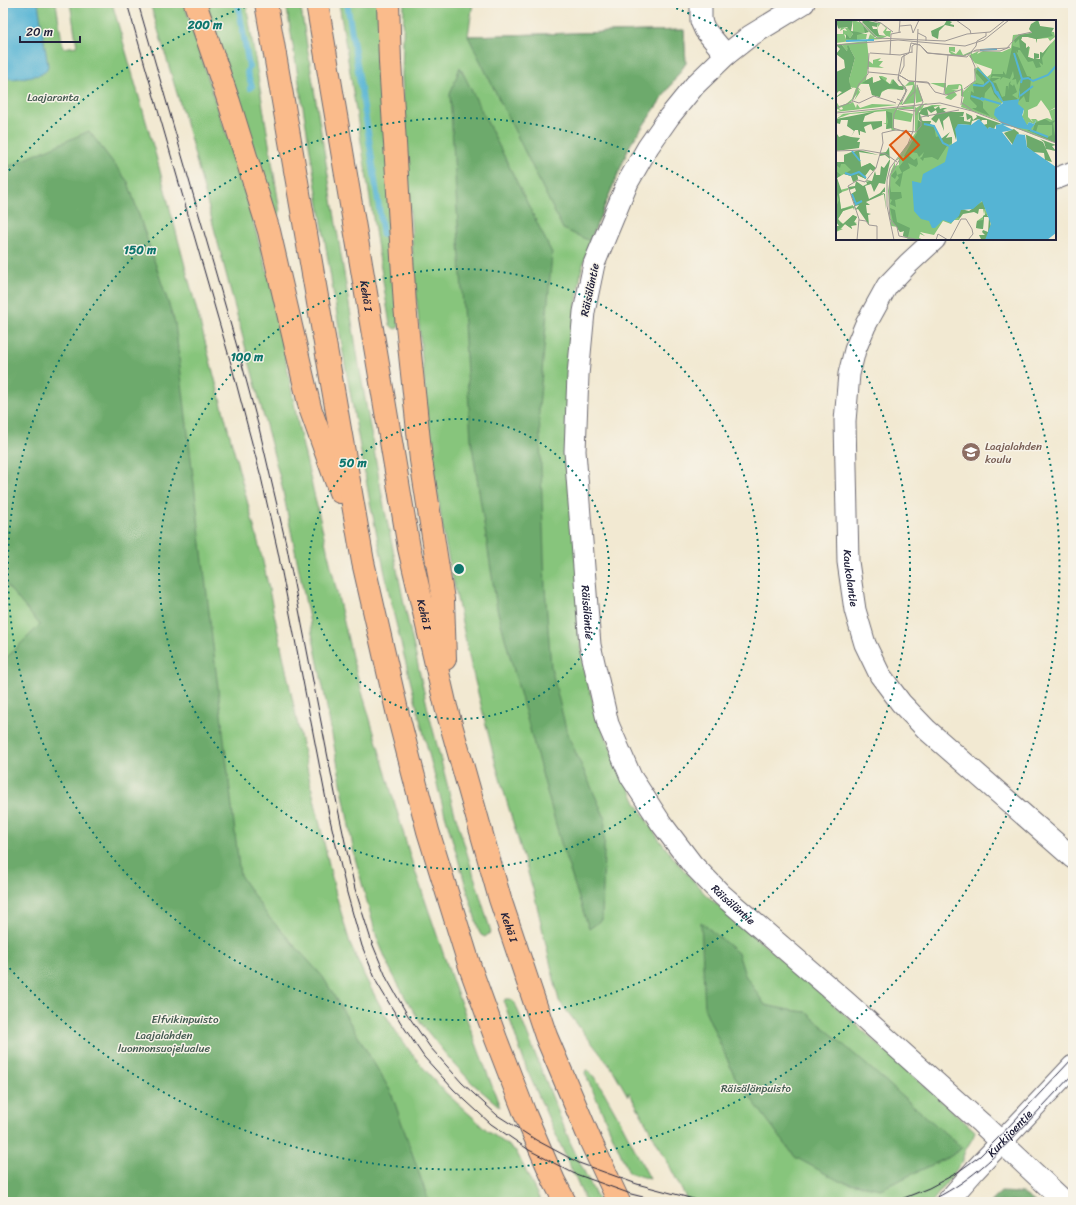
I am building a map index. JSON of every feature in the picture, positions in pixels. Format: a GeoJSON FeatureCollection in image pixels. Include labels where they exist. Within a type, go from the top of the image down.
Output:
{"type":"FeatureCollection","features":[{"type":"Feature","properties":{"kind":"highway"},"geometry":{"type":"LineString","coordinates":[[195,3],[229,102],[268,231],[310,408],[363,562]]}},
{"type":"Feature","properties":{"kind":"highway"},"geometry":{"type":"LineString","coordinates":[[266,3],[363,562],[398,715],[428,830],[470,966],[525,1114],[565,1202]]}},
{"type":"Feature","properties":{"kind":"highway","name":"Kehä I"},"geometry":{"type":"LineString","coordinates":[[317,3],[409,548],[446,706],[500,899],[546,1036],[591,1142],[619,1202]]}},
{"type":"Feature","properties":{"kind":"highway"},"geometry":{"type":"LineString","coordinates":[[388,3],[390,62],[405,306],[421,460],[444,600],[446,706]]}},
{"type":"Feature","properties":{"kind":"street"},"geometry":{"type":"LineString","coordinates":[[701,3],[701,21],[705,30],[726,55]]}},
{"type":"Feature","properties":{"kind":"street","name":"Räisäläntie"},"geometry":{"type":"LineString","coordinates":[[804,3],[750,36],[726,55],[695,85],[669,117],[648,147],[628,182],[594,264],[584,312],[578,375],[575,451],[590,645],[608,724],[631,777],[661,823],[692,864],[722,895],[845,1001],[1002,1142],[1065,1202]]}},
{"type":"Feature","properties":{"kind":"street"},"geometry":{"type":"LineString","coordinates":[[1056,179],[1073,172]]}},
{"type":"Feature","properties":{"kind":"street","name":"Kaukolantie"},"geometry":{"type":"LineString","coordinates":[[934,240],[887,286],[865,326],[855,350],[849,374],[845,421],[848,562],[855,610],[865,644],[880,675],[900,703],[927,730],[1073,858]]}},
{"type":"Feature","properties":{"kind":"street","name":"Kurkijoentie"},"geometry":{"type":"LineString","coordinates":[[947,1202],[975,1170],[1073,1066]]}},
{"type":"Feature","properties":{"kind":"green space","name":"Laajalahden luonnonsuojelualue"},"geometry":{"type":"Polygon","coordinates":[[[3,3],[56,3],[63,48],[77,46],[70,3],[112,3],[156,156],[262,557],[309,777],[336,895],[350,943],[365,977],[383,1011],[402,1041],[446,1093],[488,1131],[516,1151],[541,1202],[3,1202],[3,3]]]}},
{"type":"Feature","properties":{"kind":"green space"},"geometry":{"type":"Polygon","coordinates":[[[150,3],[184,3],[235,158],[272,288],[299,429],[353,661],[411,859],[454,985],[500,1107],[472,1083],[448,1057],[423,1026],[390,969],[377,938],[355,858],[325,697],[281,482],[190,137],[150,3]]]}},
{"type":"Feature","properties":{"kind":"green space"},"geometry":{"type":"Polygon","coordinates":[[[206,3],[246,3],[280,211],[277,215],[275,213],[206,3]]]}},
{"type":"Feature","properties":{"kind":"green space"},"geometry":{"type":"Polygon","coordinates":[[[286,3],[300,3],[358,359],[383,501],[429,714],[453,807],[491,932],[485,937],[481,935],[479,931],[444,811],[392,607],[370,502],[345,364],[286,3]]]}},
{"type":"Feature","properties":{"kind":"green space"},"geometry":{"type":"Polygon","coordinates":[[[339,3],[380,3],[399,327],[396,329],[390,325],[339,3]]]}},
{"type":"Feature","properties":{"kind":"green space","name":"Räisälänpuisto"},"geometry":{"type":"Polygon","coordinates":[[[404,3],[473,3],[468,36],[684,30],[686,63],[630,145],[590,241],[581,272],[573,328],[580,635],[585,673],[598,719],[636,803],[658,838],[676,861],[705,894],[841,1011],[975,1131],[973,1138],[964,1153],[963,1161],[932,1202],[688,1202],[629,1092],[628,1096],[613,1070],[559,1001],[534,893],[496,765],[471,665],[444,537],[429,436],[413,258],[402,78],[404,3]]]}},
{"type":"Feature","properties":{"kind":"green space"},"geometry":{"type":"Polygon","coordinates":[[[684,30],[686,63],[630,145],[590,241],[563,229],[468,36],[684,30]]]}},
{"type":"Feature","properties":{"kind":"green space"},"geometry":{"type":"Polygon","coordinates":[[[460,67],[552,253],[539,408],[545,587],[551,667],[567,733],[605,818],[602,920],[589,929],[561,843],[497,609],[471,439],[450,94],[460,67]]]}},
{"type":"Feature","properties":{"kind":"green space","name":"Laajalahden luonnonsuojelualue"},"geometry":{"type":"Polygon","coordinates":[[[89,131],[128,182],[175,323],[240,875],[267,915],[323,977],[391,1092],[429,1202],[3,1202],[3,661],[40,625],[3,581],[3,169],[89,131]]]}},
{"type":"Feature","properties":{"kind":"green space"},"geometry":{"type":"Polygon","coordinates":[[[701,922],[738,953],[745,975],[765,1005],[806,1012],[962,1148],[951,1156],[881,1189],[839,1181],[795,1157],[735,1077],[705,1010],[701,922]]]}},
{"type":"Feature","properties":{"kind":"green space"},"geometry":{"type":"Polygon","coordinates":[[[505,999],[511,999],[515,1003],[570,1142],[599,1202],[586,1202],[527,1070],[504,1002],[505,999]]]}},
{"type":"Feature","properties":{"kind":"green space"},"geometry":{"type":"Polygon","coordinates":[[[586,1070],[591,1073],[602,1089],[620,1120],[650,1179],[629,1173],[585,1073],[586,1070]]]}},
{"type":"Feature","properties":{"kind":"green space"},"geometry":{"type":"Polygon","coordinates":[[[1001,1192],[1022,1193],[1035,1202],[990,1202],[1001,1192]]]}},
{"type":"Feature","properties":{"kind":"water"},"geometry":{"type":"Polygon","coordinates":[[[3,3],[38,3],[48,66],[46,71],[40,75],[13,79],[7,78],[3,74],[3,3]]]}},
{"type":"Feature","properties":{"kind":"waterway"},"geometry":{"type":"LineString","coordinates":[[238,3],[249,67],[247,73],[252,86],[250,88]]}},
{"type":"Feature","properties":{"kind":"waterway"},"geometry":{"type":"LineString","coordinates":[[347,3],[383,235]]}},
{"type":"Feature","properties":{"kind":"tram line"},"geometry":{"type":"LineString","coordinates":[[127,3],[230,360],[261,477],[278,552],[329,815],[347,893],[362,946],[377,983],[424,1057],[454,1090],[491,1124],[529,1150],[573,1173],[631,1194],[663,1202]]}},
{"type":"Feature","properties":{"kind":"tram line"},"geometry":{"type":"LineString","coordinates":[[138,3],[259,428],[287,548],[355,889],[372,943],[387,979],[407,1014],[430,1047],[462,1083],[497,1115],[536,1140],[579,1163],[637,1184],[705,1202]]}},
{"type":"Feature","properties":{"kind":"tram line"},"geometry":{"type":"LineString","coordinates":[[894,1202],[929,1188],[955,1174],[980,1156],[1073,1058]]}},
{"type":"Feature","properties":{"kind":"tram line"},"geometry":{"type":"LineString","coordinates":[[927,1202],[955,1187],[981,1168],[1016,1135],[1073,1074]]}},
{"type":"Feature","properties":{"kind":"place","name":"Laajalahden koulu"},"geometry":{"type":"Point","coordinates":[971,452]}},
{"type":"Feature","properties":{"kind":"park label","name":"Laajaranta"},"geometry":{"type":"Point","coordinates":[53,97]}},
{"type":"Feature","properties":{"kind":"park label","name":"Elfvikinpuisto"},"geometry":{"type":"Point","coordinates":[185,1019]}}]}
